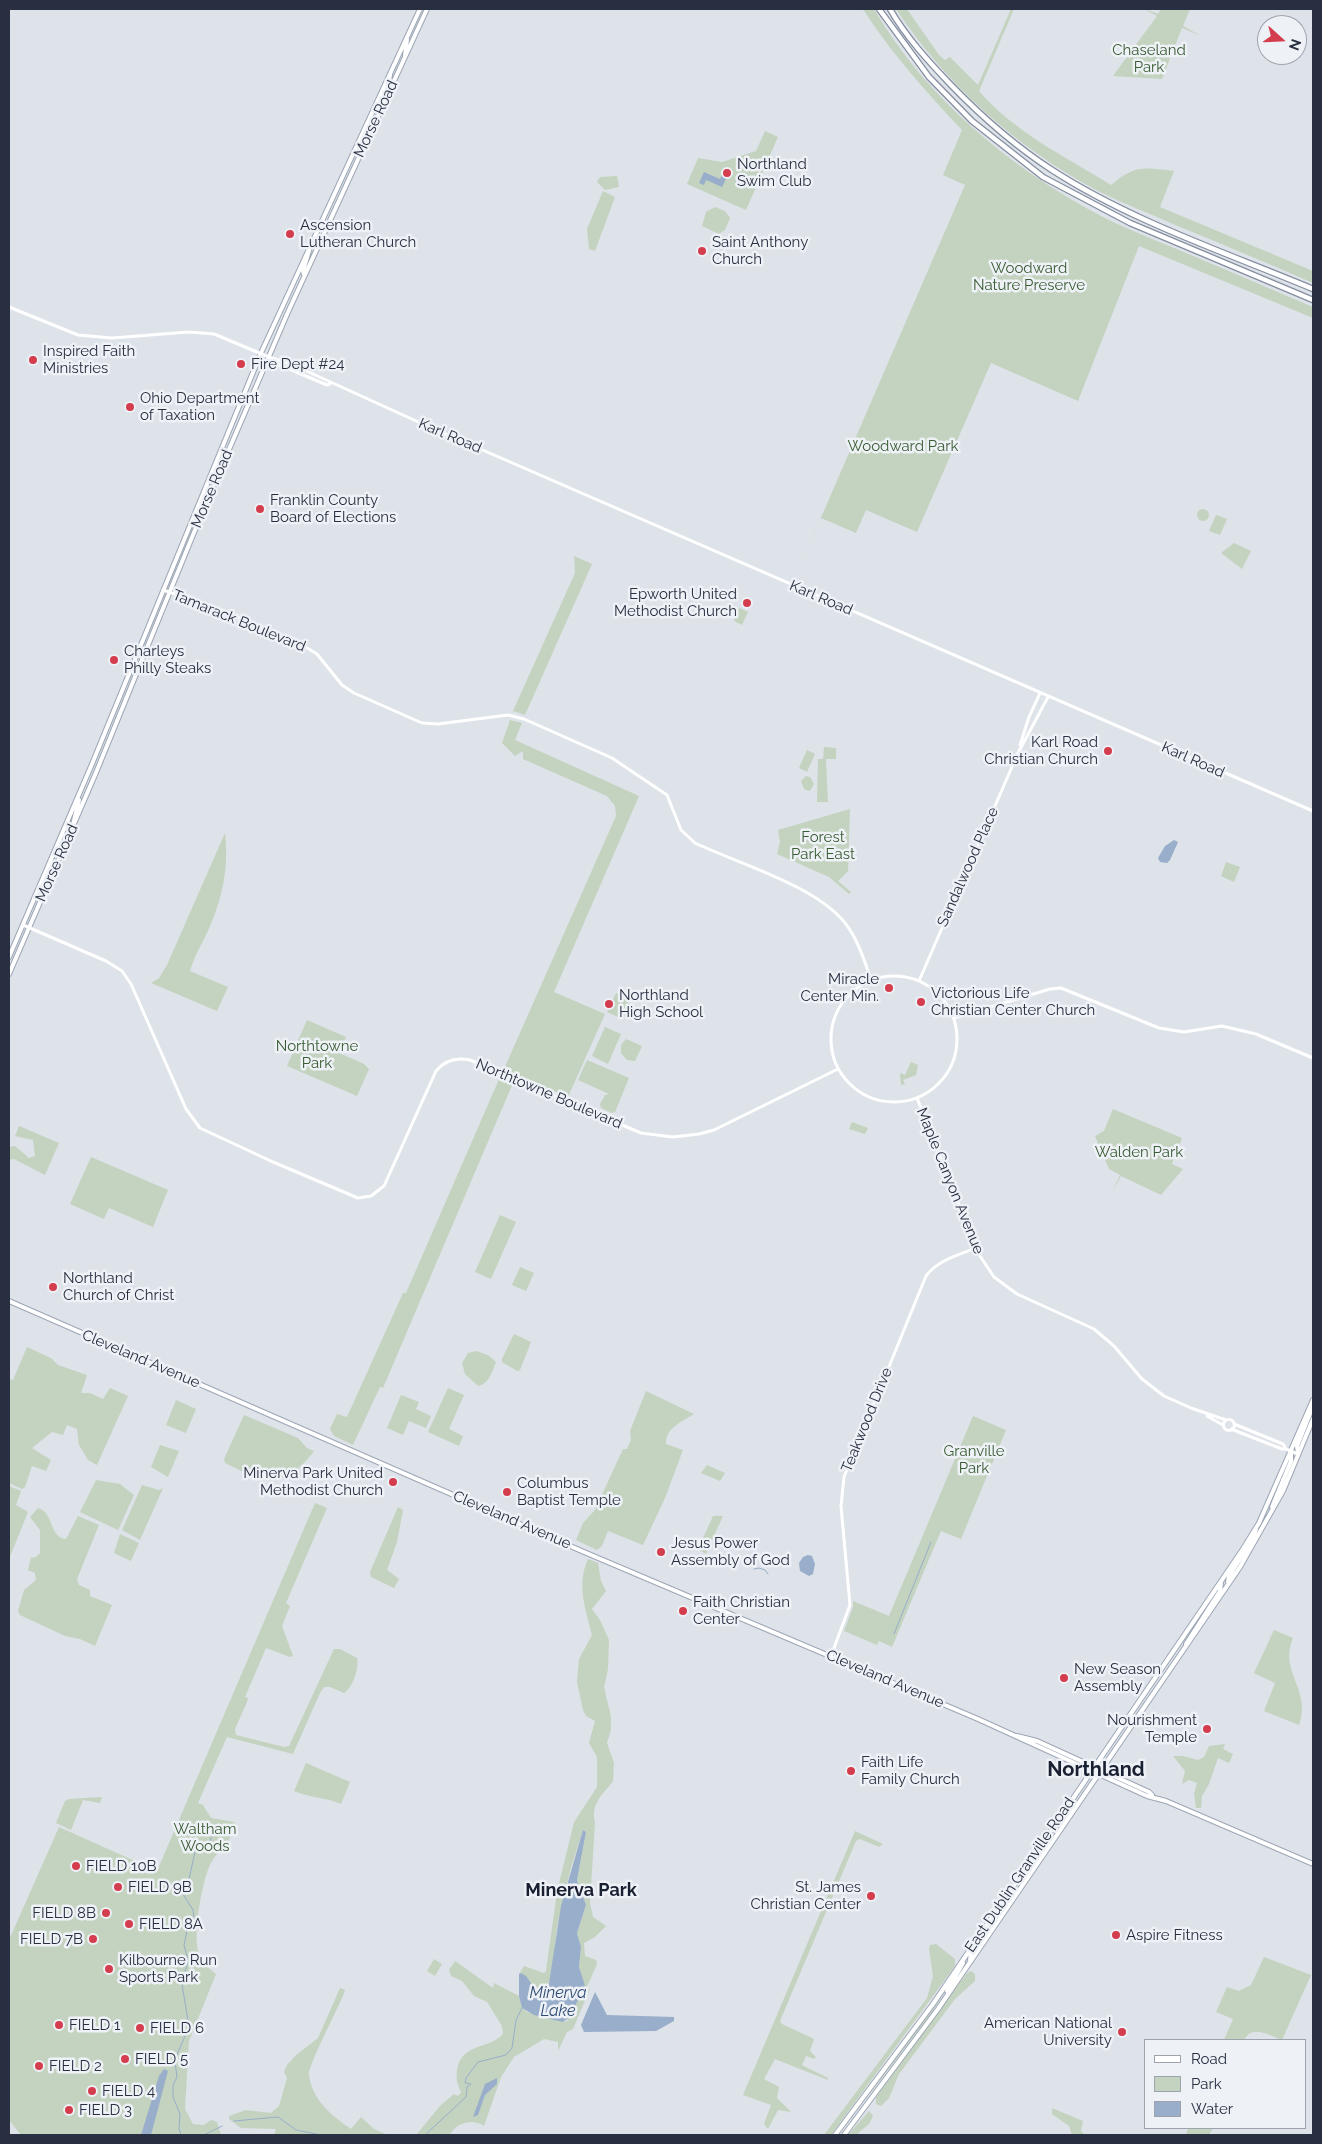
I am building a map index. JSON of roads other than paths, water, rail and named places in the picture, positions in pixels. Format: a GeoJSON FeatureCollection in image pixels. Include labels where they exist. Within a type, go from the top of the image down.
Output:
{"type":"FeatureCollection","features":[{"type":"Feature","properties":{"kind":"highway"},"geometry":{"type":"LineString","coordinates":[[879,9],[929,77],[972,121],[1044,177],[1130,223],[1313,300]]}},
{"type":"Feature","properties":{"kind":"highway"},"geometry":{"type":"LineString","coordinates":[[890,9],[936,70],[976,111],[999,131],[1052,170],[1130,212],[1313,289]]}},
{"type":"Feature","properties":{"kind":"main road","name":"Morse Road"},"geometry":{"type":"LineString","coordinates":[[9,957],[79,795],[260,353],[420,9]]}},
{"type":"Feature","properties":{"kind":"main road","name":"Morse Road"},"geometry":{"type":"LineString","coordinates":[[9,974],[72,830],[169,592],[304,274],[427,9]]}},
{"type":"Feature","properties":{"kind":"main road"},"geometry":{"type":"LineString","coordinates":[[405,56],[408,34]]}},
{"type":"Feature","properties":{"kind":"main road"},"geometry":{"type":"LineString","coordinates":[[387,97],[390,74]]}},
{"type":"Feature","properties":{"kind":"main road"},"geometry":{"type":"LineString","coordinates":[[304,274],[303,270],[311,242]]}},
{"type":"Feature","properties":{"kind":"main road"},"geometry":{"type":"LineString","coordinates":[[72,830],[79,795]]}},
{"type":"Feature","properties":{"kind":"main road","name":"Cleveland Avenue"},"geometry":{"type":"LineString","coordinates":[[9,1301],[591,1554],[1017,1736],[1091,1771],[1099,1772]]}},
{"type":"Feature","properties":{"kind":"main road","name":"East Dublin Granville Road"},"geometry":{"type":"LineString","coordinates":[[835,2135],[964,1958],[1221,1581],[1258,1522],[1288,1450],[1313,1400]]}},
{"type":"Feature","properties":{"kind":"main road"},"geometry":{"type":"LineString","coordinates":[[1298,1454],[1297,1446],[1313,1406]]}},
{"type":"Feature","properties":{"kind":"main road","name":"East Dublin Granville Road"},"geometry":{"type":"LineString","coordinates":[[844,2135],[938,2009],[1228,1586],[1264,1528],[1313,1419]]}},
{"type":"Feature","properties":{"kind":"main road"},"geometry":{"type":"LineString","coordinates":[[1264,1528],[1291,1461],[1288,1450]]}},
{"type":"Feature","properties":{"kind":"main road"},"geometry":{"type":"LineString","coordinates":[[1228,1586],[1229,1576],[1252,1540],[1258,1522]]}},
{"type":"Feature","properties":{"kind":"main road"},"geometry":{"type":"LineString","coordinates":[[1179,1657],[1189,1638],[1220,1591],[1221,1581]]}},
{"type":"Feature","properties":{"kind":"main road","name":"Cleveland Avenue"},"geometry":{"type":"LineString","coordinates":[[1017,1736],[1037,1741],[1094,1767],[1099,1772],[1147,1796],[1152,1795],[1313,1864]]}},
{"type":"Feature","properties":{"kind":"main road"},"geometry":{"type":"LineString","coordinates":[[970,1963],[971,1954],[998,1908]]}},
{"type":"Feature","properties":{"kind":"main road"},"geometry":{"type":"LineString","coordinates":[[938,2009],[962,1967],[964,1958]]}},
{"type":"Feature","properties":{"kind":"street","name":"Karl Road"},"geometry":{"type":"LineString","coordinates":[[9,307],[78,335],[120,338],[199,332],[222,336],[328,380],[330,384],[1313,811]]}},
{"type":"Feature","properties":{"kind":"street","name":"Tamarack Boulevard"},"geometry":{"type":"LineString","coordinates":[[163,590],[219,609],[304,646],[317,654],[342,685],[354,693],[416,721],[438,724],[508,715],[524,719],[612,758],[667,794],[682,830],[695,843],[809,893],[830,907],[852,934],[871,980]]}},
{"type":"Feature","properties":{"kind":"street","name":"Sandalwood Place"},"geometry":{"type":"LineString","coordinates":[[1018,753],[1029,717],[1040,693]]}},
{"type":"Feature","properties":{"kind":"street","name":"Sandalwood Place"},"geometry":{"type":"LineString","coordinates":[[919,981],[1018,753],[1048,696]]}},
{"type":"Feature","properties":{"kind":"street","name":"Northtowne Boulevard"},"geometry":{"type":"LineString","coordinates":[[22,925],[106,961],[122,971],[131,984],[186,1109],[200,1128],[231,1144],[358,1198],[371,1196],[384,1186],[436,1071],[444,1063],[455,1059],[470,1060],[634,1131],[673,1137],[714,1130],[838,1068]]}},
{"type":"Feature","properties":{"kind":"street"},"geometry":{"type":"LineString","coordinates":[[896,976],[919,981],[944,1000],[954,1018],[957,1042],[952,1066],[938,1085],[917,1098],[889,1102],[868,1097],[848,1083],[838,1068],[831,1045],[832,1028],[836,1015],[852,992],[871,980],[896,976]]}},
{"type":"Feature","properties":{"kind":"street"},"geometry":{"type":"LineString","coordinates":[[954,1018],[1050,989],[1061,988],[1159,1028],[1184,1032],[1222,1026],[1256,1034],[1313,1058]]}},
{"type":"Feature","properties":{"kind":"street","name":"Maple Canyon Avenue"},"geometry":{"type":"LineString","coordinates":[[917,1098],[976,1248],[988,1270],[1003,1285],[1018,1294],[1094,1329],[1114,1346],[1131,1367],[1154,1389],[1223,1425]]}},
{"type":"Feature","properties":{"kind":"street","name":"Teakwood Drive"},"geometry":{"type":"LineString","coordinates":[[831,1656],[850,1605],[841,1506],[844,1477],[926,1276],[940,1262],[976,1248]]}},
{"type":"Feature","properties":{"kind":"street","name":"Maple Canyon Avenue"},"geometry":{"type":"LineString","coordinates":[[1203,1413],[1226,1420]]}},
{"type":"Feature","properties":{"kind":"street"},"geometry":{"type":"LineString","coordinates":[[1288,1450],[1283,1444],[1234,1424],[1231,1420],[1226,1420],[1223,1425],[1226,1429],[1298,1454]]}},
{"type":"Feature","properties":{"kind":"street"},"geometry":{"type":"LineString","coordinates":[[1231,1430],[1234,1424]]}},
{"type":"Feature","properties":{"kind":"water"},"geometry":{"type":"Polygon","coordinates":[[[704,172],[720,179],[722,175],[727,177],[722,187],[706,180],[704,185],[699,183],[704,172]]]}},
{"type":"Feature","properties":{"kind":"water"},"geometry":{"type":"Polygon","coordinates":[[[1174,840],[1178,842],[1170,860],[1167,863],[1160,862],[1158,858],[1165,846],[1174,840]]]}},
{"type":"Feature","properties":{"kind":"water"},"geometry":{"type":"Polygon","coordinates":[[[812,1556],[815,1564],[813,1574],[809,1576],[800,1571],[799,1563],[803,1557],[812,1556]]]}},
{"type":"Feature","properties":{"kind":"water","name":"Minerva Lake"},"geometry":{"type":"Polygon","coordinates":[[[583,1830],[586,1832],[577,1880],[586,1905],[577,1933],[581,1947],[579,1967],[585,1985],[570,2017],[563,2022],[534,2015],[522,2008],[519,1996],[519,1974],[521,1973],[526,1976],[537,1992],[543,1992],[549,1983],[561,1906],[583,1830]]]}},
{"type":"Feature","properties":{"kind":"water"},"geometry":{"type":"Polygon","coordinates":[[[595,1992],[607,2015],[674,2017],[674,2021],[656,2031],[584,2032],[581,2025],[595,1992]]]}},
{"type":"Feature","properties":{"kind":"water"},"geometry":{"type":"Polygon","coordinates":[[[164,2069],[168,2071],[151,2135],[141,2135],[159,2076],[164,2069]]]}},
{"type":"Feature","properties":{"kind":"water"},"geometry":{"type":"Polygon","coordinates":[[[497,2078],[497,2084],[485,2095],[478,2115],[473,2117],[485,2084],[497,2078]]]}},
{"type":"Feature","properties":{"kind":"waterway"},"geometry":{"type":"LineString","coordinates":[[894,1634],[931,1542]]}},
{"type":"Feature","properties":{"kind":"waterway"},"geometry":{"type":"LineString","coordinates":[[754,1569],[765,1570],[768,1574]]}},
{"type":"Feature","properties":{"kind":"waterway"},"geometry":{"type":"LineString","coordinates":[[181,2135],[179,2129],[180,2114],[173,2097],[173,2085],[177,2077],[175,2062],[189,2027],[182,1984],[188,1960],[184,1945],[187,1931],[194,1919],[193,1910],[183,1894],[189,1879],[195,1852],[208,1844],[215,1831]]}},
{"type":"Feature","properties":{"kind":"waterway"},"geometry":{"type":"LineString","coordinates":[[425,2135],[466,2097],[467,2087],[471,2084],[465,2083],[466,2078],[478,2062],[506,2055],[512,2048],[516,2020],[522,2008]]}},
{"type":"Feature","properties":{"kind":"waterway"},"geometry":{"type":"LineString","coordinates":[[234,2121],[278,2117],[296,2130],[321,2135]]}},
{"type":"Feature","properties":{"kind":"waterway"},"geometry":{"type":"LineString","coordinates":[[204,2135],[222,2126]]}},
{"type":"Feature","properties":{"kind":"place","name":"Northland Swim Club"},"geometry":{"type":"Point","coordinates":[727,173]}},
{"type":"Feature","properties":{"kind":"place","name":"Ascension Lutheran Church"},"geometry":{"type":"Point","coordinates":[290,234]}},
{"type":"Feature","properties":{"kind":"place","name":"Saint Anthony Church"},"geometry":{"type":"Point","coordinates":[702,251]}},
{"type":"Feature","properties":{"kind":"place","name":"Inspired Faith Ministries"},"geometry":{"type":"Point","coordinates":[33,360]}},
{"type":"Feature","properties":{"kind":"place","name":"Fire Dept #24"},"geometry":{"type":"Point","coordinates":[241,364]}},
{"type":"Feature","properties":{"kind":"place","name":"Ohio Department of Taxation"},"geometry":{"type":"Point","coordinates":[130,407]}},
{"type":"Feature","properties":{"kind":"place","name":"Franklin County Board of Elections"},"geometry":{"type":"Point","coordinates":[260,509]}},
{"type":"Feature","properties":{"kind":"place","name":"Epworth United Methodist Church"},"geometry":{"type":"Point","coordinates":[747,603]}},
{"type":"Feature","properties":{"kind":"place","name":"Charleys Philly Steaks"},"geometry":{"type":"Point","coordinates":[114,660]}},
{"type":"Feature","properties":{"kind":"place","name":"Karl Road Christian Church"},"geometry":{"type":"Point","coordinates":[1108,751]}},
{"type":"Feature","properties":{"kind":"place","name":"Miracle Center Min."},"geometry":{"type":"Point","coordinates":[889,988]}},
{"type":"Feature","properties":{"kind":"place","name":"Victorious Life Christian Center Church"},"geometry":{"type":"Point","coordinates":[921,1002]}},
{"type":"Feature","properties":{"kind":"place","name":"Northland High School"},"geometry":{"type":"Point","coordinates":[609,1004]}},
{"type":"Feature","properties":{"kind":"place","name":"Northland Church of Christ"},"geometry":{"type":"Point","coordinates":[53,1287]}},
{"type":"Feature","properties":{"kind":"place","name":"Minerva Park United Methodist Church"},"geometry":{"type":"Point","coordinates":[393,1482]}},
{"type":"Feature","properties":{"kind":"place","name":"Columbus Baptist Temple"},"geometry":{"type":"Point","coordinates":[507,1492]}},
{"type":"Feature","properties":{"kind":"place","name":"Jesus Power Assembly of God"},"geometry":{"type":"Point","coordinates":[661,1552]}},
{"type":"Feature","properties":{"kind":"place","name":"Faith Christian Center"},"geometry":{"type":"Point","coordinates":[683,1611]}},
{"type":"Feature","properties":{"kind":"place","name":"New Season Assembly"},"geometry":{"type":"Point","coordinates":[1064,1678]}},
{"type":"Feature","properties":{"kind":"place","name":"Nourishment Temple"},"geometry":{"type":"Point","coordinates":[1207,1729]}},
{"type":"Feature","properties":{"kind":"place","name":"Faith Life Family Church"},"geometry":{"type":"Point","coordinates":[851,1771]}},
{"type":"Feature","properties":{"kind":"place","name":"FIELD 10B"},"geometry":{"type":"Point","coordinates":[76,1866]}},
{"type":"Feature","properties":{"kind":"place","name":"FIELD 9B"},"geometry":{"type":"Point","coordinates":[118,1887]}},
{"type":"Feature","properties":{"kind":"place","name":"St. James Christian Center"},"geometry":{"type":"Point","coordinates":[871,1896]}},
{"type":"Feature","properties":{"kind":"place","name":"FIELD 8B"},"geometry":{"type":"Point","coordinates":[106,1913]}},
{"type":"Feature","properties":{"kind":"place","name":"FIELD 8A"},"geometry":{"type":"Point","coordinates":[129,1924]}},
{"type":"Feature","properties":{"kind":"place","name":"Aspire Fitness"},"geometry":{"type":"Point","coordinates":[1116,1935]}},
{"type":"Feature","properties":{"kind":"place","name":"FIELD 7B"},"geometry":{"type":"Point","coordinates":[93,1939]}},
{"type":"Feature","properties":{"kind":"place","name":"Kilbourne Run Sports Park"},"geometry":{"type":"Point","coordinates":[109,1969]}},
{"type":"Feature","properties":{"kind":"place","name":"FIELD 1"},"geometry":{"type":"Point","coordinates":[59,2025]}},
{"type":"Feature","properties":{"kind":"place","name":"FIELD 6"},"geometry":{"type":"Point","coordinates":[140,2028]}},
{"type":"Feature","properties":{"kind":"place","name":"American National University"},"geometry":{"type":"Point","coordinates":[1122,2032]}},
{"type":"Feature","properties":{"kind":"place","name":"FIELD 5"},"geometry":{"type":"Point","coordinates":[125,2059]}},
{"type":"Feature","properties":{"kind":"place","name":"FIELD 2"},"geometry":{"type":"Point","coordinates":[39,2066]}},
{"type":"Feature","properties":{"kind":"place","name":"FIELD 4"},"geometry":{"type":"Point","coordinates":[92,2091]}},
{"type":"Feature","properties":{"kind":"place","name":"FIELD 3"},"geometry":{"type":"Point","coordinates":[69,2110]}},
{"type":"Feature","properties":{"kind":"district","name":"Northland"},"geometry":{"type":"Point","coordinates":[1096,1770]}},
{"type":"Feature","properties":{"kind":"district","name":"Minerva Park"},"geometry":{"type":"Point","coordinates":[581,1891]}},
{"type":"Feature","properties":{"kind":"park label","name":"Chaseland Park"},"geometry":{"type":"Point","coordinates":[1149,58]}},
{"type":"Feature","properties":{"kind":"park label","name":"Woodward Nature Preserve"},"geometry":{"type":"Point","coordinates":[1029,276]}},
{"type":"Feature","properties":{"kind":"park label","name":"Woodward Park"},"geometry":{"type":"Point","coordinates":[903,446]}},
{"type":"Feature","properties":{"kind":"park label","name":"Forest Park East"},"geometry":{"type":"Point","coordinates":[823,846]}},
{"type":"Feature","properties":{"kind":"park label","name":"Northtowne Park"},"geometry":{"type":"Point","coordinates":[317,1054]}},
{"type":"Feature","properties":{"kind":"park label","name":"Walden Park"},"geometry":{"type":"Point","coordinates":[1139,1152]}},
{"type":"Feature","properties":{"kind":"park label","name":"Granville Park"},"geometry":{"type":"Point","coordinates":[974,1460]}},
{"type":"Feature","properties":{"kind":"park label","name":"Waltham Woods"},"geometry":{"type":"Point","coordinates":[205,1838]}}]}
